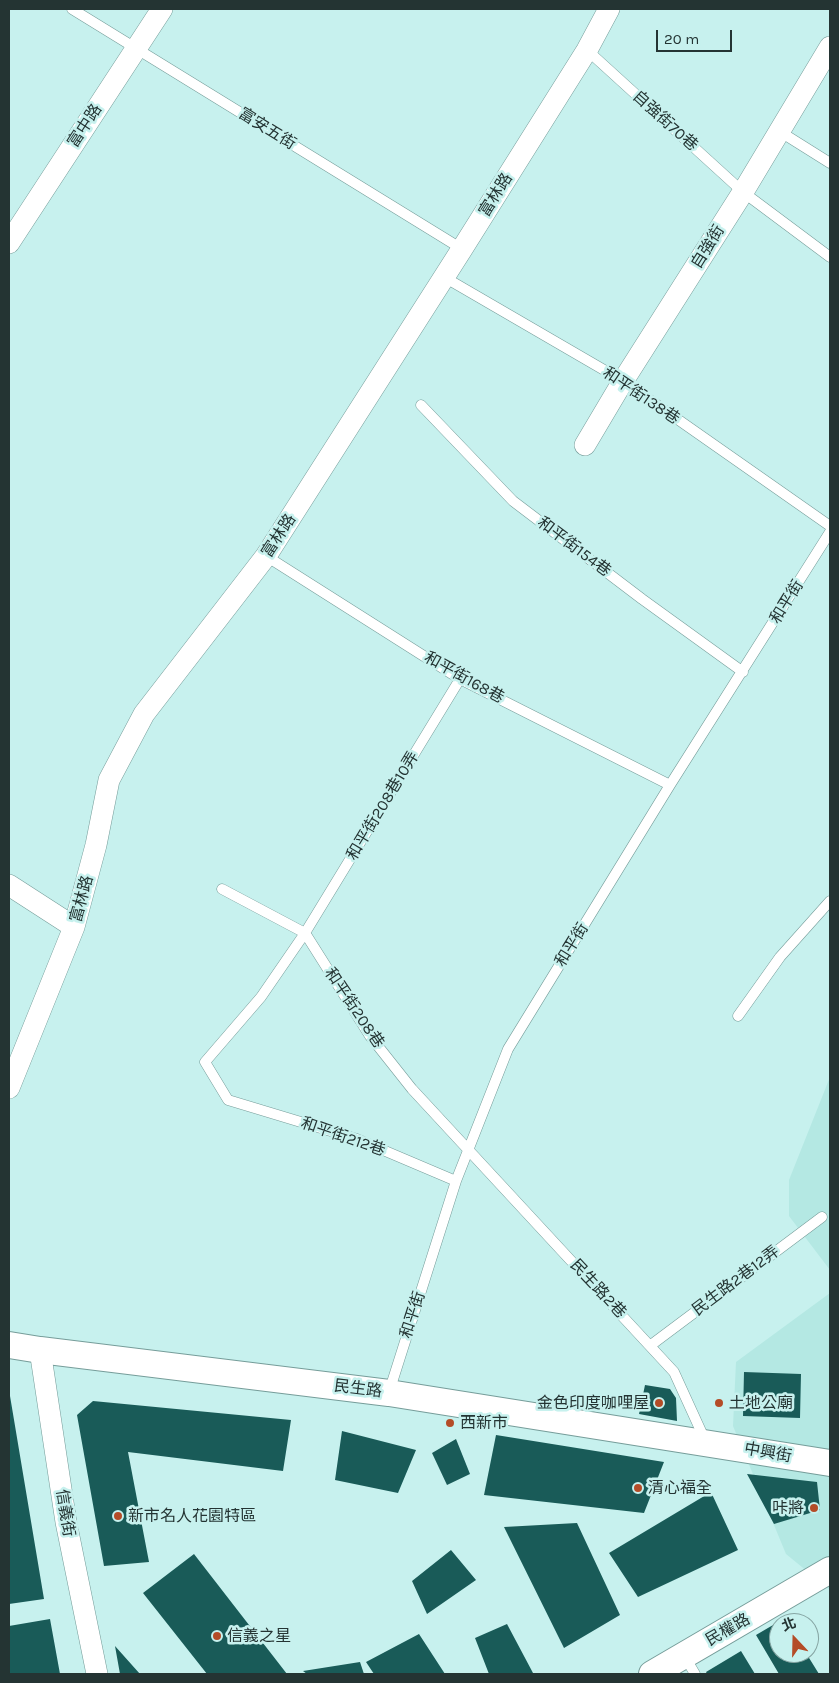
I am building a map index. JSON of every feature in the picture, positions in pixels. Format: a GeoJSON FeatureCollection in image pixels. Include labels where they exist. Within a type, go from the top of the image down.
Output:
{"type":"FeatureCollection","features":[{"type":"Feature","properties":{"kind":"street","name":"富中路"},"geometry":{"type":"LineString","coordinates":[[9,243],[162,9]]}},
{"type":"Feature","properties":{"kind":"street","name":"富林路"},"geometry":{"type":"LineString","coordinates":[[9,1088],[74,927],[96,845],[110,780],[144,714],[266,556],[587,50],[609,9]]}},
{"type":"Feature","properties":{"kind":"street","name":"自強街"},"geometry":{"type":"LineString","coordinates":[[585,445],[623,381],[780,132],[830,47]]}},
{"type":"Feature","properties":{"kind":"street"},"geometry":{"type":"LineString","coordinates":[[9,885],[74,927]]}},
{"type":"Feature","properties":{"kind":"street","name":"民生路"},"geometry":{"type":"LineString","coordinates":[[9,1345],[389,1393],[706,1442]]}},
{"type":"Feature","properties":{"kind":"street","name":"信義街"},"geometry":{"type":"LineString","coordinates":[[40,1350],[66,1522],[97,1674]]}},
{"type":"Feature","properties":{"kind":"street","name":"中興街"},"geometry":{"type":"LineString","coordinates":[[706,1442],[830,1463]]}},
{"type":"Feature","properties":{"kind":"street","name":"民權路"},"geometry":{"type":"LineString","coordinates":[[652,1674],[690,1665],[830,1570]]}},
{"type":"Feature","properties":{"kind":"lane","name":"富安五街"},"geometry":{"type":"LineString","coordinates":[[72,9],[462,249]]}},
{"type":"Feature","properties":{"kind":"lane","name":"自強街70巷"},"geometry":{"type":"LineString","coordinates":[[587,50],[743,192],[830,257]]}},
{"type":"Feature","properties":{"kind":"lane"},"geometry":{"type":"LineString","coordinates":[[780,132],[830,164]]}},
{"type":"Feature","properties":{"kind":"lane","name":"和平街138巷"},"geometry":{"type":"LineString","coordinates":[[444,277],[623,381],[830,526]]}},
{"type":"Feature","properties":{"kind":"lane","name":"和平街154巷"},"geometry":{"type":"LineString","coordinates":[[421,405],[513,501],[642,599],[743,672]]}},
{"type":"Feature","properties":{"kind":"lane","name":"和平街"},"geometry":{"type":"LineString","coordinates":[[389,1393],[456,1181],[508,1049],[670,785],[830,532]]}},
{"type":"Feature","properties":{"kind":"lane","name":"和平街168巷"},"geometry":{"type":"LineString","coordinates":[[266,556],[460,679],[670,785]]}},
{"type":"Feature","properties":{"kind":"lane","name":"和平街208巷10弄"},"geometry":{"type":"LineString","coordinates":[[228,1100],[204,1062],[261,997],[305,933],[460,679]]}},
{"type":"Feature","properties":{"kind":"lane","name":"和平街208巷"},"geometry":{"type":"LineString","coordinates":[[222,889],[305,933],[370,1036],[412,1089],[468,1151]]}},
{"type":"Feature","properties":{"kind":"lane"},"geometry":{"type":"LineString","coordinates":[[738,1016],[780,957],[830,901]]}},
{"type":"Feature","properties":{"kind":"lane","name":"和平街212巷"},"geometry":{"type":"LineString","coordinates":[[228,1100],[358,1139],[456,1181]]}},
{"type":"Feature","properties":{"kind":"lane","name":"民生路2巷"},"geometry":{"type":"LineString","coordinates":[[468,1151],[651,1345],[674,1372],[706,1442]]}},
{"type":"Feature","properties":{"kind":"lane","name":"民生路2巷12弄"},"geometry":{"type":"LineString","coordinates":[[651,1345],[822,1217]]}},
{"type":"Feature","properties":{"kind":"shaded area"},"geometry":{"type":"Polygon","coordinates":[[[830,1077],[830,1270],[789,1216],[789,1180],[830,1077]]]}},
{"type":"Feature","properties":{"kind":"shaded area"},"geometry":{"type":"Polygon","coordinates":[[[830,1293],[830,1590],[786,1554],[733,1426],[736,1362],[830,1293]]]}},
{"type":"Feature","properties":{"kind":"building"},"geometry":{"type":"Polygon","coordinates":[[[744,1372],[801,1374],[800,1418],[743,1416],[744,1372]]]}},
{"type":"Feature","properties":{"kind":"building","name":"金色印度咖哩屋"},"geometry":{"type":"Polygon","coordinates":[[[645,1385],[670,1389],[676,1398],[677,1421],[639,1414],[645,1385]]]}},
{"type":"Feature","properties":{"kind":"building"},"geometry":{"type":"Polygon","coordinates":[[[9,1390],[44,1599],[9,1604],[9,1390]]]}},
{"type":"Feature","properties":{"kind":"building","name":"新市名人花園特區"},"geometry":{"type":"Polygon","coordinates":[[[93,1401],[291,1420],[283,1471],[128,1452],[149,1562],[104,1566],[77,1415],[93,1401]]]}},
{"type":"Feature","properties":{"kind":"building"},"geometry":{"type":"Polygon","coordinates":[[[342,1431],[416,1450],[398,1493],[335,1480],[342,1431]]]}},
{"type":"Feature","properties":{"kind":"building"},"geometry":{"type":"Polygon","coordinates":[[[496,1435],[664,1462],[644,1513],[484,1495],[496,1435]]]}},
{"type":"Feature","properties":{"kind":"building"},"geometry":{"type":"Polygon","coordinates":[[[456,1439],[470,1474],[447,1485],[432,1453],[456,1439]]]}},
{"type":"Feature","properties":{"kind":"building"},"geometry":{"type":"Polygon","coordinates":[[[747,1474],[817,1482],[820,1510],[774,1524],[747,1474]]]}},
{"type":"Feature","properties":{"kind":"building"},"geometry":{"type":"Polygon","coordinates":[[[711,1492],[738,1550],[638,1597],[609,1553],[711,1492]]]}},
{"type":"Feature","properties":{"kind":"building"},"geometry":{"type":"Polygon","coordinates":[[[577,1523],[620,1615],[564,1648],[504,1527],[577,1523]]]}},
{"type":"Feature","properties":{"kind":"building"},"geometry":{"type":"Polygon","coordinates":[[[451,1550],[476,1580],[427,1614],[412,1581],[451,1550]]]}},
{"type":"Feature","properties":{"kind":"building","name":"信義之星"},"geometry":{"type":"Polygon","coordinates":[[[194,1554],[287,1674],[207,1674],[143,1593],[194,1554]]]}},
{"type":"Feature","properties":{"kind":"building"},"geometry":{"type":"Polygon","coordinates":[[[50,1619],[60,1674],[9,1674],[9,1626],[50,1619]]]}},
{"type":"Feature","properties":{"kind":"building"},"geometry":{"type":"Polygon","coordinates":[[[507,1624],[533,1673],[489,1674],[475,1638],[507,1624]]]}},
{"type":"Feature","properties":{"kind":"building"},"geometry":{"type":"Polygon","coordinates":[[[769,1627],[769,1657],[756,1635],[769,1627]]]}},
{"type":"Feature","properties":{"kind":"building"},"geometry":{"type":"Polygon","coordinates":[[[419,1634],[445,1674],[374,1674],[366,1662],[419,1634]]]}},
{"type":"Feature","properties":{"kind":"building"},"geometry":{"type":"Polygon","coordinates":[[[115,1646],[140,1674],[120,1674],[115,1646]]]}},
{"type":"Feature","properties":{"kind":"building"},"geometry":{"type":"Polygon","coordinates":[[[741,1651],[755,1674],[707,1674],[706,1672],[741,1651]]]}},
{"type":"Feature","properties":{"kind":"building"},"geometry":{"type":"Polygon","coordinates":[[[360,1662],[364,1674],[307,1674],[303,1671],[360,1662]]]}},
{"type":"Feature","properties":{"kind":"building"},"geometry":{"type":"Polygon","coordinates":[[[773,1663],[812,1663],[819,1674],[779,1674],[773,1663]]]}},
{"type":"Feature","properties":{"kind":"place","name":"金色印度咖哩屋"},"geometry":{"type":"Point","coordinates":[659,1403]}},
{"type":"Feature","properties":{"kind":"place","name":"土地公廟"},"geometry":{"type":"Point","coordinates":[719,1403]}},
{"type":"Feature","properties":{"kind":"place","name":"西新市"},"geometry":{"type":"Point","coordinates":[450,1423]}},
{"type":"Feature","properties":{"kind":"place","name":"清心福全"},"geometry":{"type":"Point","coordinates":[638,1488]}},
{"type":"Feature","properties":{"kind":"place","name":"咔將"},"geometry":{"type":"Point","coordinates":[814,1508]}},
{"type":"Feature","properties":{"kind":"place","name":"新市名人花園特區"},"geometry":{"type":"Point","coordinates":[118,1516]}},
{"type":"Feature","properties":{"kind":"place","name":"信義之星"},"geometry":{"type":"Point","coordinates":[217,1636]}}]}
